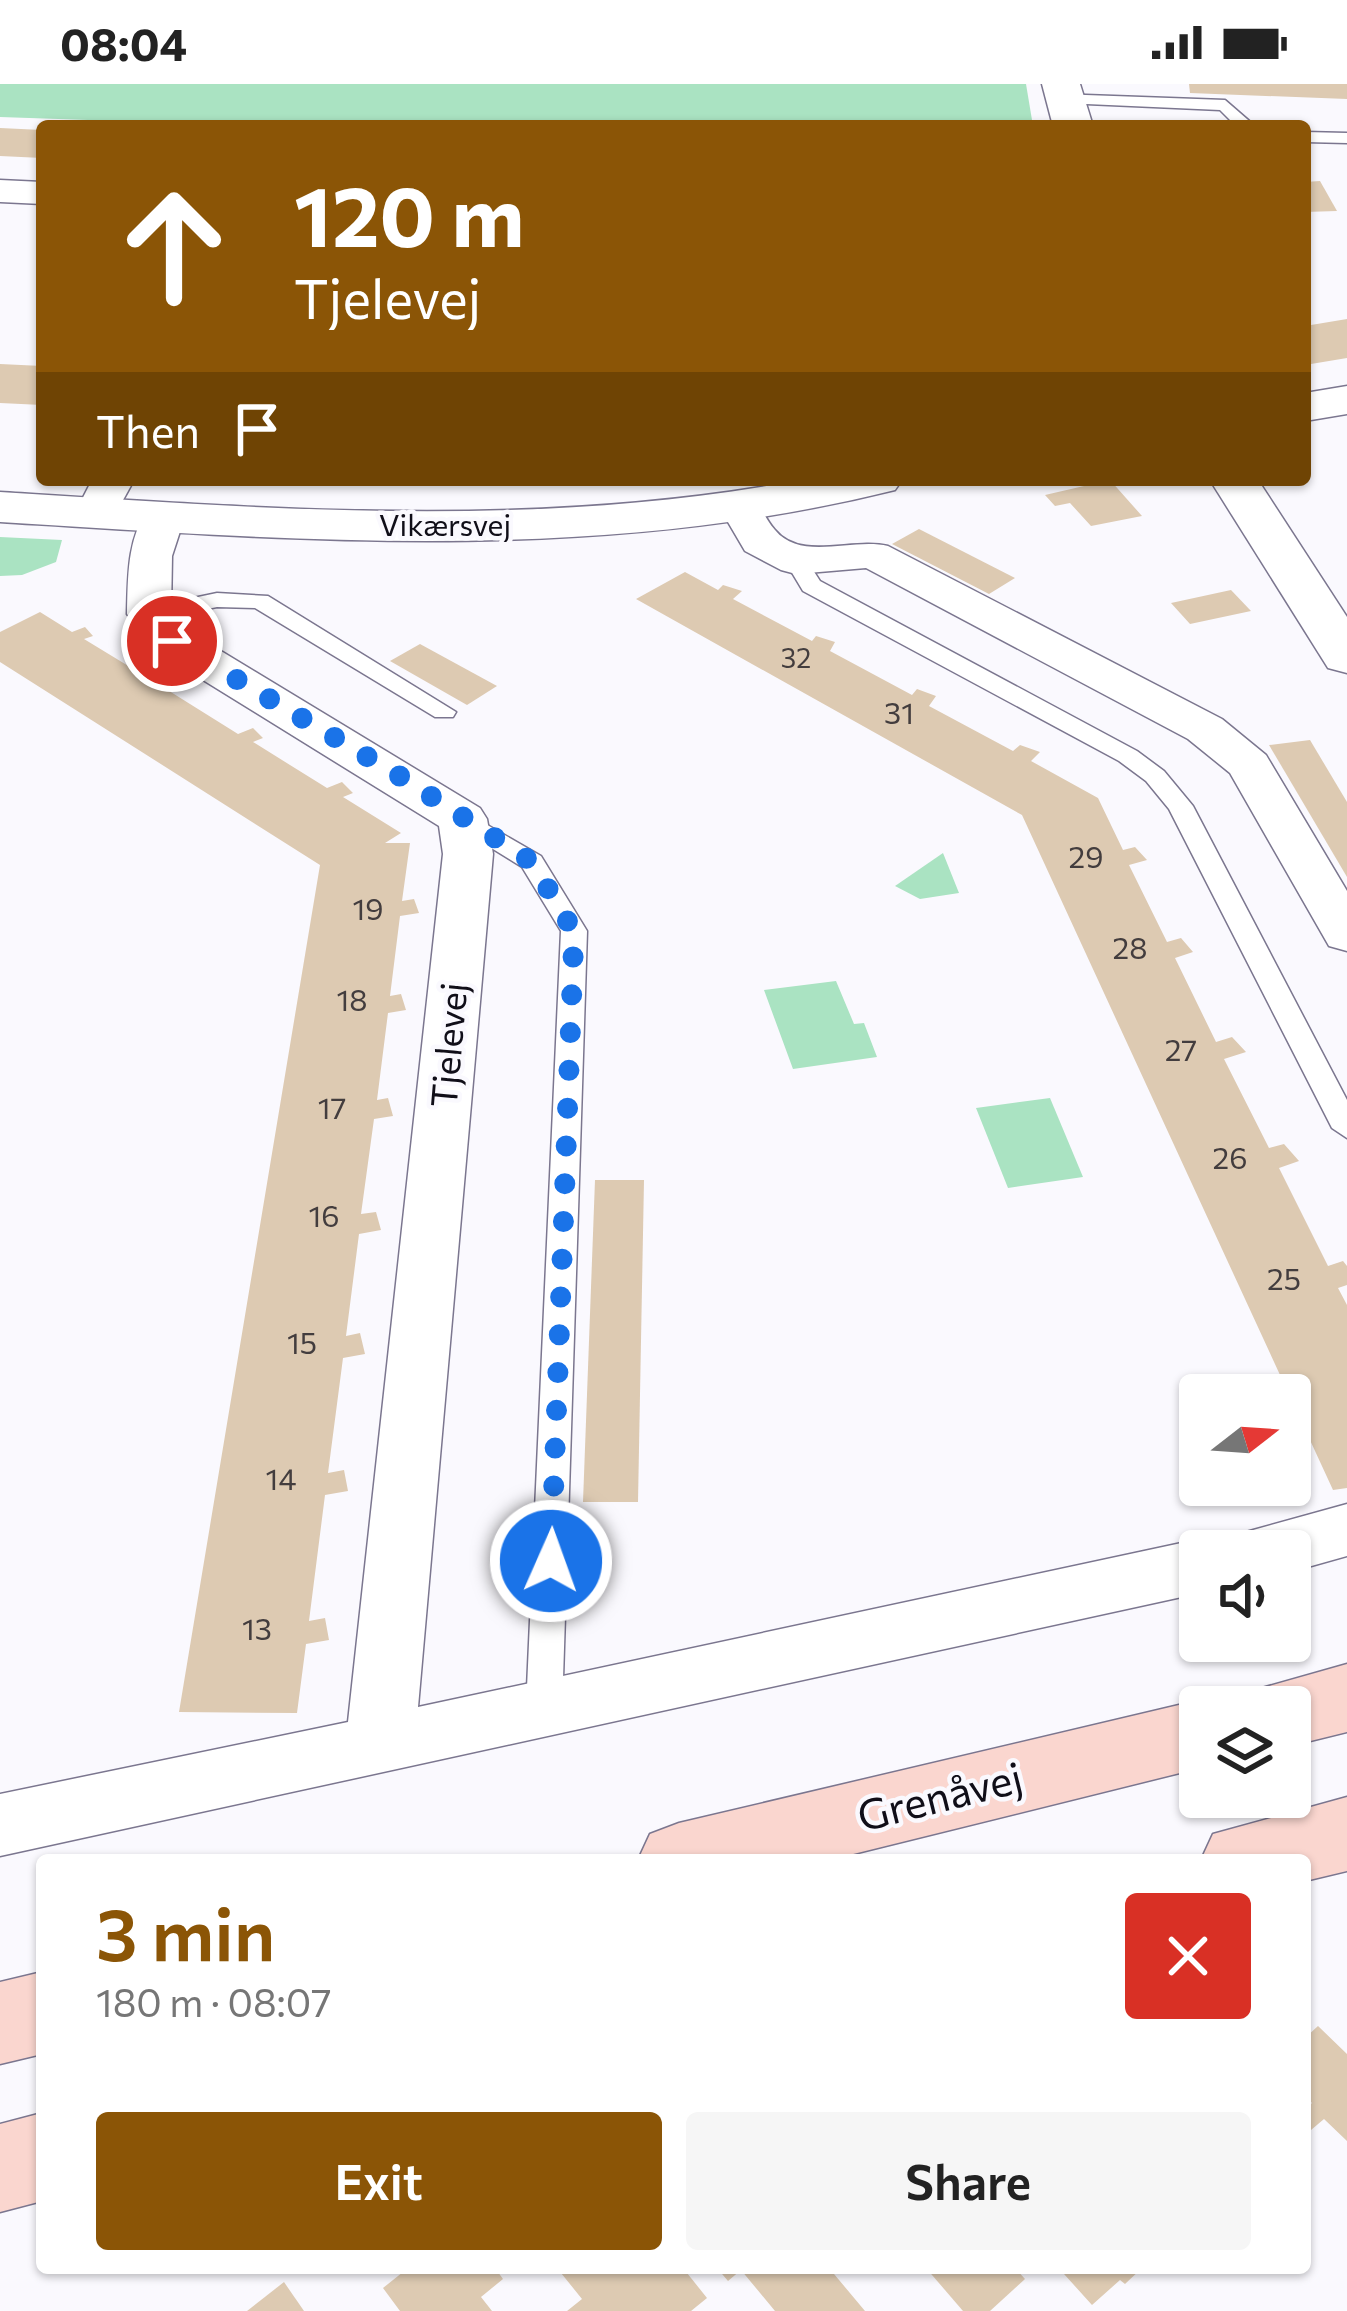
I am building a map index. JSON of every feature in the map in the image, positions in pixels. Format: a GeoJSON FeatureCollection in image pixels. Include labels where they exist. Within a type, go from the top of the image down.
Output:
{"type":"FeatureCollection","features":[{"type":"Feature","properties":{"kind":"main road"},"geometry":{"type":"LineString","coordinates":[[1311,1707],[1347,1698]]}},
{"type":"Feature","properties":{"kind":"main road","name":"Grenåvej"},"geometry":{"type":"LineString","coordinates":[[704,1854],[1179,1739]]}},
{"type":"Feature","properties":{"kind":"main road"},"geometry":{"type":"LineString","coordinates":[[1266,1854],[1347,1834]]}},
{"type":"Feature","properties":{"kind":"main road"},"geometry":{"type":"LineString","coordinates":[[0,2023],[36,2014]]}},
{"type":"Feature","properties":{"kind":"main road"},"geometry":{"type":"LineString","coordinates":[[0,2168],[36,2159]]}},
{"type":"Feature","properties":{"kind":"street"},"geometry":{"type":"LineString","coordinates":[[0,191],[36,193]]}},
{"type":"Feature","properties":{"kind":"street"},"geometry":{"type":"LineString","coordinates":[[1311,406],[1347,400]]}},
{"type":"Feature","properties":{"kind":"street"},"geometry":{"type":"LineString","coordinates":[[1238,486],[1339,630]]}},
{"type":"Feature","properties":{"kind":"street","name":"Vikærsvej"},"geometry":{"type":"LineString","coordinates":[[0,507],[104,496],[164,516],[381,527],[511,527],[618,522],[739,505],[787,488]]}},
{"type":"Feature","properties":{"kind":"street"},"geometry":{"type":"LineString","coordinates":[[739,505],[760,542],[796,561],[874,555],[1205,729],[1250,765],[1347,934]]}},
{"type":"Feature","properties":{"kind":"street"},"geometry":{"type":"LineString","coordinates":[[164,516],[150,556],[149,614],[172,641],[463,819]]}},
{"type":"Feature","properties":{"kind":"street","name":"Tjelevej"},"geometry":{"type":"LineString","coordinates":[[380,1745],[468,854],[463,819]]}},
{"type":"Feature","properties":{"kind":"street"},"geometry":{"type":"LineString","coordinates":[[1311,1540],[1347,1530]]}},
{"type":"Feature","properties":{"kind":"street"},"geometry":{"type":"LineString","coordinates":[[0,1825],[1179,1571]]}},
{"type":"Feature","properties":{"kind":"lane"},"geometry":{"type":"LineString","coordinates":[[1066,103],[1225,105],[1240,120]]}},
{"type":"Feature","properties":{"kind":"lane"},"geometry":{"type":"LineString","coordinates":[[1311,136],[1347,138]]}},
{"type":"Feature","properties":{"kind":"lane"},"geometry":{"type":"LineString","coordinates":[[796,561],[811,586],[1129,756],[1155,776],[1180,806],[1347,1128]]}},
{"type":"Feature","properties":{"kind":"lane"},"geometry":{"type":"LineString","coordinates":[[149,614],[217,600],[260,601],[444,712]]}},
{"type":"Feature","properties":{"kind":"lane"},"geometry":{"type":"LineString","coordinates":[[463,819],[532,862],[574,932],[544,1710]]}},
{"type":"Feature","properties":{"kind":"green space"},"geometry":{"type":"Polygon","coordinates":[[[0,84],[1026,84],[1032,120],[88,120],[0,117],[0,84]]]}},
{"type":"Feature","properties":{"kind":"green space"},"geometry":{"type":"Polygon","coordinates":[[[0,537],[62,540],[56,562],[22,575],[0,576],[0,537]]]}},
{"type":"Feature","properties":{"kind":"green space"},"geometry":{"type":"Polygon","coordinates":[[[943,853],[959,893],[920,899],[895,886],[943,853]]]}},
{"type":"Feature","properties":{"kind":"green space"},"geometry":{"type":"Polygon","coordinates":[[[836,981],[854,1024],[864,1023],[877,1057],[793,1069],[764,990],[836,981]]]}},
{"type":"Feature","properties":{"kind":"green space"},"geometry":{"type":"Polygon","coordinates":[[[1050,1098],[1083,1177],[1008,1188],[976,1108],[1050,1098]]]}},
{"type":"Feature","properties":{"kind":"building"},"geometry":{"type":"Polygon","coordinates":[[[1189,84],[1347,84],[1347,99],[1190,93],[1189,84]]]}},
{"type":"Feature","properties":{"kind":"building"},"geometry":{"type":"Polygon","coordinates":[[[0,128],[36,130],[36,158],[0,156],[0,128]]]}},
{"type":"Feature","properties":{"kind":"building"},"geometry":{"type":"Polygon","coordinates":[[[1320,181],[1337,211],[1311,212],[1311,182],[1320,181]]]}},
{"type":"Feature","properties":{"kind":"building"},"geometry":{"type":"Polygon","coordinates":[[[1347,319],[1347,358],[1311,364],[1311,325],[1347,319]]]}},
{"type":"Feature","properties":{"kind":"building"},"geometry":{"type":"Polygon","coordinates":[[[0,364],[36,366],[36,405],[0,403],[0,364]]]}},
{"type":"Feature","properties":{"kind":"building"},"geometry":{"type":"Polygon","coordinates":[[[1084,486],[1115,486],[1142,516],[1091,526],[1070,503],[1055,506],[1045,495],[1084,486]]]}},
{"type":"Feature","properties":{"kind":"building"},"geometry":{"type":"Polygon","coordinates":[[[919,529],[1015,578],[989,594],[892,544],[919,529]]]}},
{"type":"Feature","properties":{"kind":"building"},"geometry":{"type":"Polygon","coordinates":[[[685,572],[718,590],[723,585],[742,591],[733,599],[812,641],[816,636],[835,642],[830,651],[912,695],[917,689],[936,696],[929,706],[1013,751],[1020,745],[1040,752],[1031,761],[1098,798],[1123,850],[1135,847],[1147,860],[1129,865],[1167,942],[1181,938],[1193,952],[1175,958],[1216,1042],[1232,1037],[1246,1052],[1224,1059],[1269,1148],[1284,1144],[1299,1161],[1279,1168],[1328,1266],[1343,1261],[1347,1266],[1347,1285],[1338,1288],[1347,1305],[1347,1488],[1333,1490],[1311,1442],[1311,1374],[1280,1374],[1022,815],[636,599],[685,572]]]}},
{"type":"Feature","properties":{"kind":"building"},"geometry":{"type":"Polygon","coordinates":[[[1231,590],[1251,611],[1190,624],[1171,603],[1231,590]]]}},
{"type":"Feature","properties":{"kind":"building"},"geometry":{"type":"Polygon","coordinates":[[[40,612],[72,632],[85,627],[93,636],[84,639],[153,681],[167,676],[176,686],[166,689],[238,734],[253,728],[263,738],[253,742],[327,788],[342,782],[353,793],[343,797],[401,833],[385,843],[410,843],[402,901],[414,899],[419,913],[400,916],[390,996],[401,994],[406,1010],[388,1013],[377,1100],[388,1098],[393,1116],[374,1119],[361,1214],[376,1212],[381,1230],[359,1234],[346,1336],[360,1333],[365,1354],[343,1358],[328,1473],[344,1470],[348,1491],[325,1495],[309,1621],[325,1618],[329,1640],[306,1644],[297,1713],[179,1712],[320,865],[0,662],[0,632],[40,612]]]}},
{"type":"Feature","properties":{"kind":"building"},"geometry":{"type":"Polygon","coordinates":[[[420,644],[497,686],[467,705],[390,661],[420,644]]]}},
{"type":"Feature","properties":{"kind":"building"},"geometry":{"type":"Polygon","coordinates":[[[1310,740],[1347,802],[1347,877],[1269,745],[1310,740]]]}},
{"type":"Feature","properties":{"kind":"building"},"geometry":{"type":"Polygon","coordinates":[[[595,1180],[644,1180],[638,1502],[583,1502],[595,1180]]]}},
{"type":"Feature","properties":{"kind":"building"},"geometry":{"type":"Polygon","coordinates":[[[1318,2026],[1347,2054],[1347,2141],[1324,2119],[1311,2130],[1311,2032],[1318,2026]]]}},
{"type":"Feature","properties":{"kind":"building"},"geometry":{"type":"Polygon","coordinates":[[[400,2274],[499,2274],[503,2279],[481,2297],[492,2311],[400,2311],[383,2288],[400,2274]]]}},
{"type":"Feature","properties":{"kind":"building"},"geometry":{"type":"Polygon","coordinates":[[[562,2274],[688,2274],[707,2298],[691,2311],[567,2311],[582,2299],[562,2274]]]}},
{"type":"Feature","properties":{"kind":"building"},"geometry":{"type":"Polygon","coordinates":[[[744,2274],[834,2274],[865,2311],[775,2311],[744,2274]]]}},
{"type":"Feature","properties":{"kind":"building"},"geometry":{"type":"Polygon","coordinates":[[[931,2274],[1020,2274],[1025,2279],[990,2311],[963,2311],[931,2274]]]}},
{"type":"Feature","properties":{"kind":"building"},"geometry":{"type":"Polygon","coordinates":[[[1064,2274],[1136,2274],[1125,2284],[1120,2280],[1092,2305],[1064,2274]]]}},
{"type":"Feature","properties":{"kind":"building"},"geometry":{"type":"Polygon","coordinates":[[[284,2282],[304,2311],[247,2311],[284,2282]]]}},
{"type":"Feature","properties":{"kind":"route"},"geometry":{"type":"LineString","coordinates":[[172,641],[403,778],[532,862],[574,932],[551,1561]]}}]}
